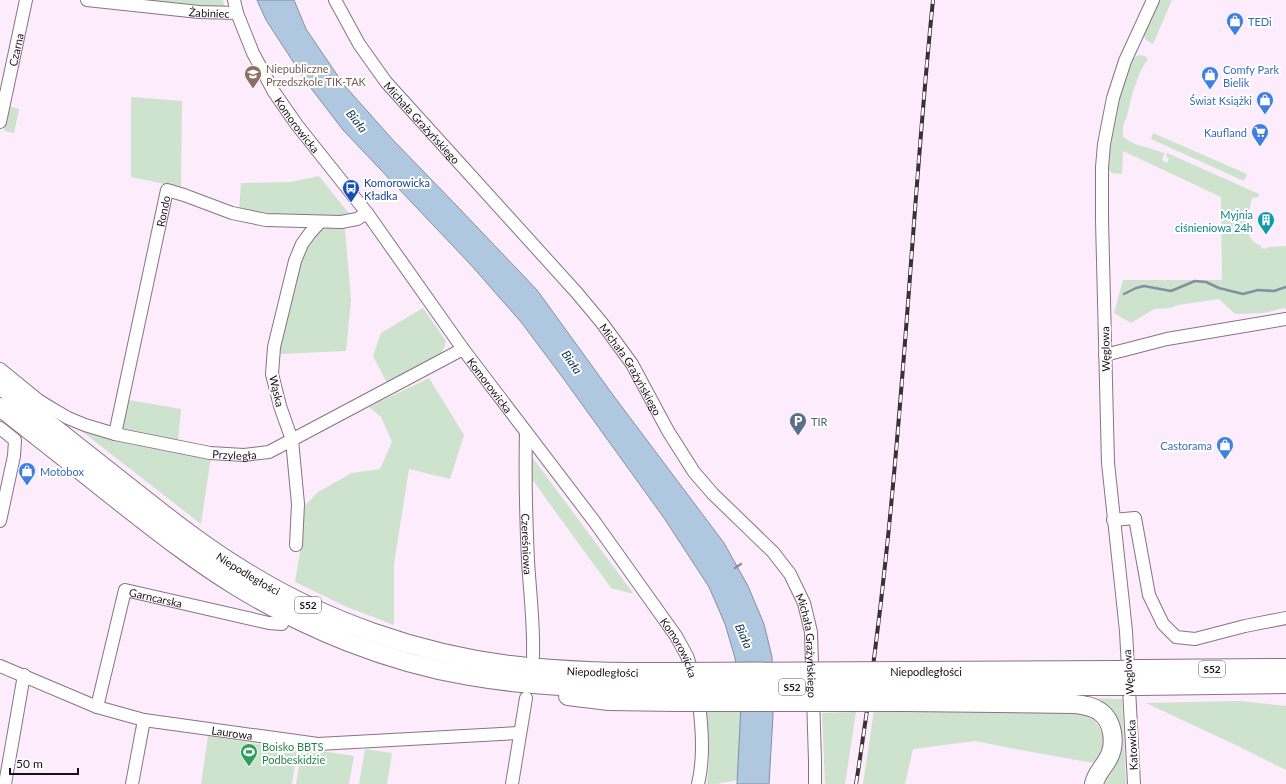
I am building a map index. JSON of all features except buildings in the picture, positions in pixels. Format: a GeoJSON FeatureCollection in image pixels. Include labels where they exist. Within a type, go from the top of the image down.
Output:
{"type":"FeatureCollection","features":[{"type":"Feature","properties":{"kind":"highway","name":"Niepodległości"},"geometry":{"type":"LineString","coordinates":[[0,385],[180,527],[214,552],[252,576],[318,610],[358,627],[394,639],[470,658],[509,665],[542,668],[615,671],[677,687]]}},
{"type":"Feature","properties":{"kind":"highway","name":"Niepodległości"},"geometry":{"type":"LineString","coordinates":[[0,407],[170,541],[236,586],[309,625],[349,642],[427,667],[485,678],[537,684],[575,686],[908,686],[1119,678],[1250,685],[1286,684]]}},
{"type":"Feature","properties":{"kind":"highway","name":"Niepodległości"},"geometry":{"type":"LineString","coordinates":[[1139,678],[1286,668]]}},
{"type":"Feature","properties":{"kind":"highway"},"geometry":{"type":"LineString","coordinates":[[1250,685],[1286,692]]}},
{"type":"Feature","properties":{"kind":"highway"},"geometry":{"type":"LineString","coordinates":[[908,686],[1075,704],[1088,706],[1100,711],[1109,722],[1112,735],[1112,748],[1108,759],[1097,775],[1094,784]]}},
{"type":"Feature","properties":{"kind":"street","name":"Czarna"},"geometry":{"type":"LineString","coordinates":[[0,122],[26,0]]}},
{"type":"Feature","properties":{"kind":"street","name":"Żabiniec"},"geometry":{"type":"LineString","coordinates":[[87,0],[199,12],[237,13]]}},
{"type":"Feature","properties":{"kind":"street","name":"Komorowicka"},"geometry":{"type":"LineString","coordinates":[[234,0],[237,13],[253,53],[274,92],[297,125],[367,214],[463,349],[594,521],[676,636],[687,656],[695,679],[700,710],[702,744],[698,784]]}},
{"type":"Feature","properties":{"kind":"street","name":"Michała Grażyńskiego"},"geometry":{"type":"LineString","coordinates":[[335,0],[359,44],[386,82],[577,293],[602,323],[632,364],[668,431],[694,472],[713,494],[773,552],[790,574],[804,603],[811,632],[815,784]]}},
{"type":"Feature","properties":{"kind":"street","name":"Węglowa"},"geometry":{"type":"LineString","coordinates":[[1130,706],[1126,631],[1108,463],[1102,193],[1104,144],[1113,98],[1125,60],[1153,0]]}},
{"type":"Feature","properties":{"kind":"street","name":"Rondo"},"geometry":{"type":"LineString","coordinates":[[115,434],[167,190],[232,213],[266,220],[341,222],[357,219],[367,214]]}},
{"type":"Feature","properties":{"kind":"street","name":"Wąska"},"geometry":{"type":"LineString","coordinates":[[296,545],[298,504],[292,440],[280,406],[272,374],[274,347],[295,261],[302,244],[310,232],[320,222]]}},
{"type":"Feature","properties":{"kind":"street"},"geometry":{"type":"LineString","coordinates":[[1105,355],[1167,339],[1286,319]]}},
{"type":"Feature","properties":{"kind":"street","name":"Przyległa"},"geometry":{"type":"LineString","coordinates":[[0,369],[32,396],[68,418],[85,425],[115,434],[210,453],[244,455],[269,452],[463,349]]}},
{"type":"Feature","properties":{"kind":"street"},"geometry":{"type":"LineString","coordinates":[[0,428],[15,440],[14,456],[0,521]]}},
{"type":"Feature","properties":{"kind":"street","name":"Czereśniowa"},"geometry":{"type":"LineString","coordinates":[[526,432],[526,498],[530,593],[534,634],[533,656]]}},
{"type":"Feature","properties":{"kind":"street"},"geometry":{"type":"LineString","coordinates":[[1113,520],[1135,518],[1149,595],[1163,624],[1176,637],[1194,639],[1245,626],[1286,618]]}},
{"type":"Feature","properties":{"kind":"street","name":"Garncarska"},"geometry":{"type":"LineString","coordinates":[[98,707],[125,590],[282,624]]}},
{"type":"Feature","properties":{"kind":"street","name":"Laurowa"},"geometry":{"type":"LineString","coordinates":[[0,666],[98,707],[144,720],[318,744],[520,733]]}},
{"type":"Feature","properties":{"kind":"street"},"geometry":{"type":"LineString","coordinates":[[5,784],[24,675]]}},
{"type":"Feature","properties":{"kind":"street"},"geometry":{"type":"LineString","coordinates":[[512,784],[526,698]]}},
{"type":"Feature","properties":{"kind":"street","name":"Katowicka"},"geometry":{"type":"LineString","coordinates":[[1130,706],[1134,784]]}},
{"type":"Feature","properties":{"kind":"street"},"geometry":{"type":"LineString","coordinates":[[132,784],[144,720]]}},
{"type":"Feature","properties":{"kind":"green space"},"geometry":{"type":"Polygon","coordinates":[[[146,0],[223,0],[225,8],[146,0]]]}},
{"type":"Feature","properties":{"kind":"green space"},"geometry":{"type":"Polygon","coordinates":[[[1158,0],[1172,0],[1153,44],[1146,40],[1143,34],[1158,0]]]}},
{"type":"Feature","properties":{"kind":"green space"},"geometry":{"type":"Polygon","coordinates":[[[1140,55],[1145,56],[1148,59],[1141,70],[1133,91],[1123,127],[1123,137],[1135,144],[1165,153],[1162,160],[1167,163],[1169,158],[1166,157],[1167,153],[1259,194],[1259,197],[1252,198],[1248,218],[1248,232],[1254,242],[1261,246],[1261,248],[1265,249],[1268,247],[1286,246],[1286,309],[1283,308],[1264,313],[1235,314],[1219,299],[1178,305],[1170,308],[1154,309],[1131,323],[1114,313],[1123,280],[1222,280],[1221,197],[1123,151],[1122,174],[1112,173],[1108,169],[1107,164],[1115,110],[1131,60],[1140,55]]]}},
{"type":"Feature","properties":{"kind":"green space"},"geometry":{"type":"Polygon","coordinates":[[[131,97],[182,101],[181,190],[160,183],[131,177],[131,97]]]}},
{"type":"Feature","properties":{"kind":"green space"},"geometry":{"type":"Polygon","coordinates":[[[8,106],[19,109],[14,133],[4,131],[8,106]]]}},
{"type":"Feature","properties":{"kind":"green space"},"geometry":{"type":"Polygon","coordinates":[[[1153,133],[1247,174],[1244,181],[1151,139],[1153,133]]]}},
{"type":"Feature","properties":{"kind":"green space"},"geometry":{"type":"Polygon","coordinates":[[[319,176],[351,216],[315,216],[239,212],[241,183],[291,182],[319,176]]]}},
{"type":"Feature","properties":{"kind":"green space"},"geometry":{"type":"Polygon","coordinates":[[[329,227],[345,228],[351,300],[346,351],[279,354],[284,325],[305,248],[317,232],[329,227]]]}},
{"type":"Feature","properties":{"kind":"green space"},"geometry":{"type":"Polygon","coordinates":[[[423,308],[446,341],[444,348],[440,355],[387,383],[373,356],[381,333],[423,308]]]}},
{"type":"Feature","properties":{"kind":"green space"},"geometry":{"type":"Polygon","coordinates":[[[429,378],[464,435],[450,479],[409,469],[394,564],[394,625],[347,607],[295,582],[302,540],[302,509],[318,492],[352,473],[380,469],[392,442],[381,417],[369,407],[429,378]]]}},
{"type":"Feature","properties":{"kind":"green space"},"geometry":{"type":"Polygon","coordinates":[[[129,400],[181,409],[178,441],[122,430],[129,400]]]}},
{"type":"Feature","properties":{"kind":"green space"},"geometry":{"type":"Polygon","coordinates":[[[75,426],[129,444],[211,457],[201,524],[75,426]]]}},
{"type":"Feature","properties":{"kind":"green space"},"geometry":{"type":"Polygon","coordinates":[[[529,453],[633,593],[611,588],[531,478],[529,453]]]}},
{"type":"Feature","properties":{"kind":"green space"},"geometry":{"type":"Polygon","coordinates":[[[1090,698],[1122,699],[1126,784],[1104,784],[1115,761],[1090,698]]]}},
{"type":"Feature","properties":{"kind":"green space"},"geometry":{"type":"Polygon","coordinates":[[[1240,701],[1286,706],[1286,770],[1146,703],[1240,701]]]}},
{"type":"Feature","properties":{"kind":"green space"},"geometry":{"type":"Polygon","coordinates":[[[1045,709],[1090,715],[1099,727],[1104,739],[1102,750],[1093,763],[975,741],[913,749],[905,784],[863,784],[874,711],[1045,709]]]}},
{"type":"Feature","properties":{"kind":"green space"},"geometry":{"type":"Polygon","coordinates":[[[707,712],[741,712],[738,780],[707,784],[709,762],[707,712]]]}},
{"type":"Feature","properties":{"kind":"green space"},"geometry":{"type":"Polygon","coordinates":[[[856,712],[845,784],[825,784],[822,713],[856,712]]]}},
{"type":"Feature","properties":{"kind":"green space","name":"Boisko BBTS Podbeskidzie"},"geometry":{"type":"Polygon","coordinates":[[[208,736],[297,750],[292,784],[201,784],[208,736]]]}},
{"type":"Feature","properties":{"kind":"green space"},"geometry":{"type":"Polygon","coordinates":[[[302,748],[354,756],[349,784],[296,784],[302,748]]]}},
{"type":"Feature","properties":{"kind":"green space"},"geometry":{"type":"Polygon","coordinates":[[[365,749],[392,753],[387,784],[359,784],[365,749]]]}},
{"type":"Feature","properties":{"kind":"water","name":"Biała"},"geometry":{"type":"Polygon","coordinates":[[[257,0],[294,0],[306,29],[344,85],[393,140],[537,290],[613,395],[724,543],[748,586],[764,624],[772,657],[773,715],[769,784],[737,784],[741,705],[735,658],[725,624],[709,587],[664,518],[521,322],[471,265],[343,130],[307,83],[266,20],[257,0]]]}},
{"type":"Feature","properties":{"kind":"waterway"},"geometry":{"type":"LineString","coordinates":[[1124,294],[1144,286],[1171,291],[1195,281],[1206,282],[1219,288],[1243,294],[1258,290],[1274,291],[1286,287]]}},
{"type":"Feature","properties":{"kind":"waterway"},"geometry":{"type":"LineString","coordinates":[[735,568],[741,564]]}},
{"type":"Feature","properties":{"kind":"railway"},"geometry":{"type":"LineString","coordinates":[[856,784],[869,699],[893,487],[905,348],[920,139],[933,0]]}},
{"type":"Feature","properties":{"kind":"place","name":"TEDi"},"geometry":{"type":"Point","coordinates":[1235,36]}},
{"type":"Feature","properties":{"kind":"place","name":"Niepubliczne Przedszkole TIK-TAK"},"geometry":{"type":"Point","coordinates":[253,89]}},
{"type":"Feature","properties":{"kind":"place","name":"Comfy Park Bielik"},"geometry":{"type":"Point","coordinates":[1210,90]}},
{"type":"Feature","properties":{"kind":"place","name":"Świat Książki"},"geometry":{"type":"Point","coordinates":[1265,115]}},
{"type":"Feature","properties":{"kind":"place","name":"Kaufland"},"geometry":{"type":"Point","coordinates":[1260,147]}},
{"type":"Feature","properties":{"kind":"place","name":"Komorowicka Kładka"},"geometry":{"type":"Point","coordinates":[351,203]}},
{"type":"Feature","properties":{"kind":"place","name":"Myjnia ciśnieniowa 24h"},"geometry":{"type":"Point","coordinates":[1266,235]}},
{"type":"Feature","properties":{"kind":"place","name":"TIR"},"geometry":{"type":"Point","coordinates":[798,436]}},
{"type":"Feature","properties":{"kind":"place","name":"Castorama"},"geometry":{"type":"Point","coordinates":[1225,460]}},
{"type":"Feature","properties":{"kind":"place","name":"Motobox"},"geometry":{"type":"Point","coordinates":[27,486]}},
{"type":"Feature","properties":{"kind":"place","name":"Boisko BBTS Podbeskidzie"},"geometry":{"type":"Point","coordinates":[249,767]}}]}
